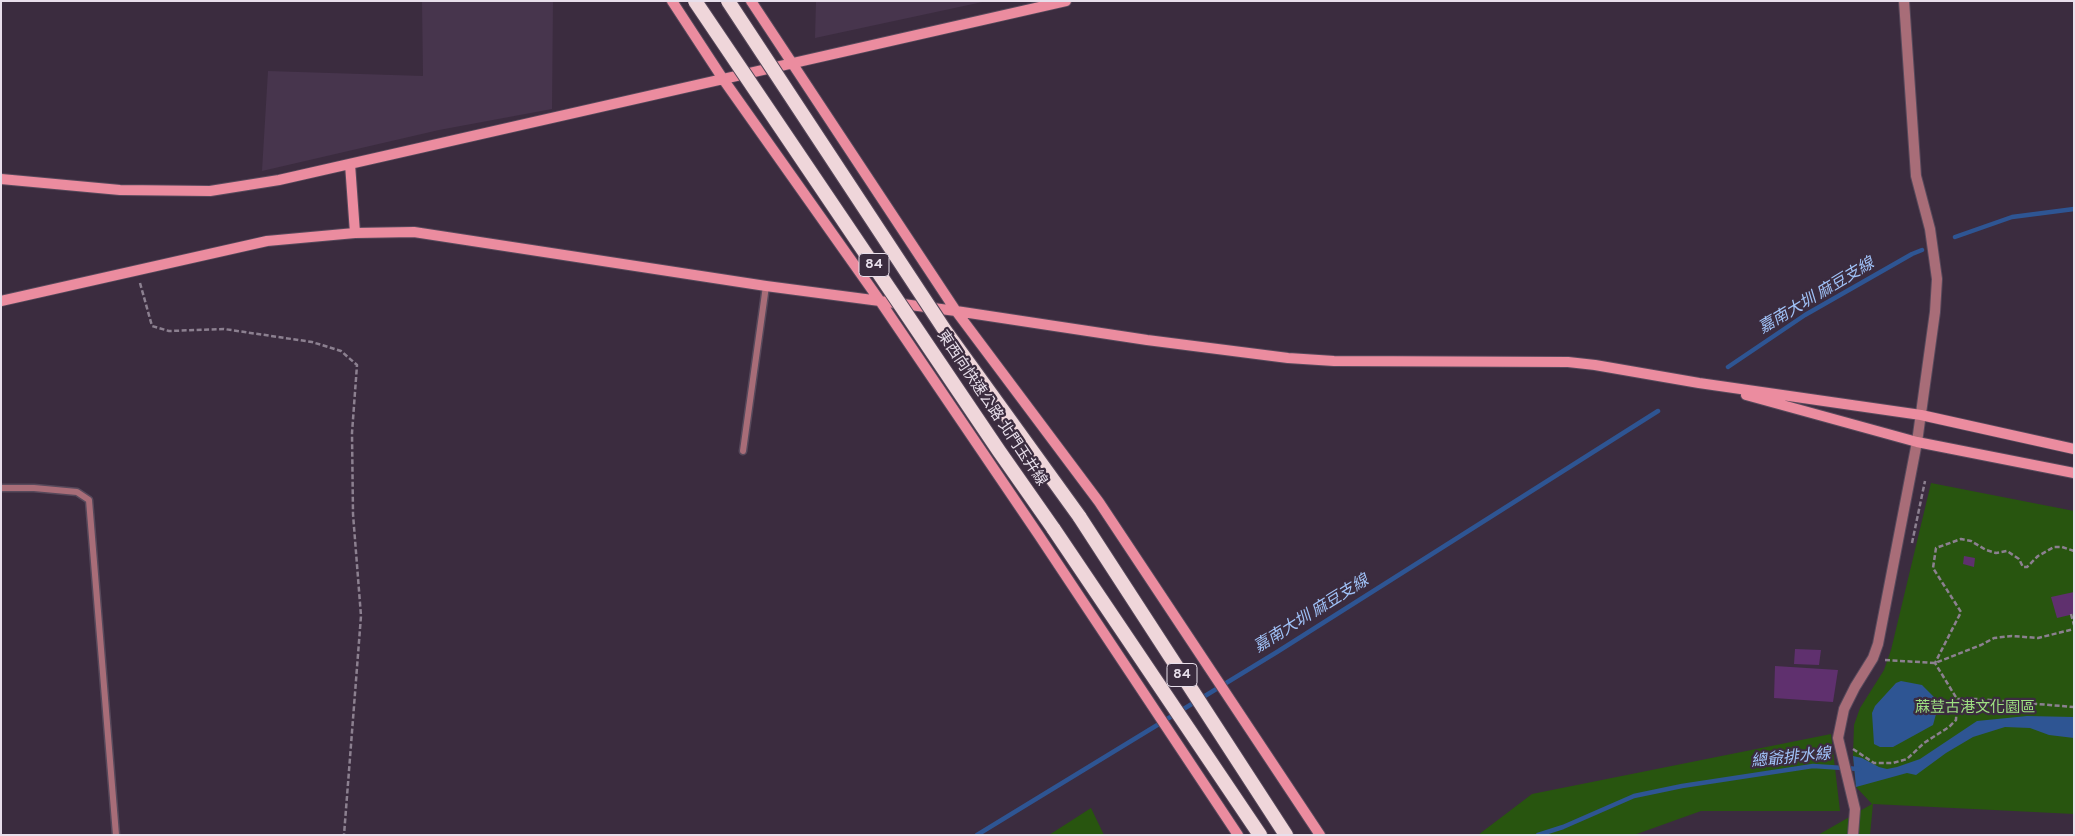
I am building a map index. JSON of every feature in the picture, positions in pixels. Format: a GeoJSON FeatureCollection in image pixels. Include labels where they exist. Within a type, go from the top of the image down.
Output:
{"type":"FeatureCollection","features":[{"type":"Feature","properties":{"kind":"highway","name":"東西向快速公路 北門玉井線"},"geometry":{"type":"LineString","coordinates":[[695,1],[1260,835]]}},
{"type":"Feature","properties":{"kind":"highway","name":"東西向快速公路 北門玉井線"},"geometry":{"type":"LineString","coordinates":[[728,1],[944,329],[1079,516],[1286,835]]}},
{"type":"Feature","properties":{"kind":"main road"},"geometry":{"type":"LineString","coordinates":[[672,1],[723,79],[880,302],[1038,534],[1238,835]]}},
{"type":"Feature","properties":{"kind":"main road"},"geometry":{"type":"LineString","coordinates":[[751,1],[956,311],[1100,502],[1320,835]]}},
{"type":"Feature","properties":{"kind":"main road"},"geometry":{"type":"LineString","coordinates":[[1,179],[120,190],[210,191],[279,180],[790,62],[1066,1]]}},
{"type":"Feature","properties":{"kind":"main road"},"geometry":{"type":"LineString","coordinates":[[350,164],[356,233]]}},
{"type":"Feature","properties":{"kind":"main road"},"geometry":{"type":"LineString","coordinates":[[1,301],[136,269],[267,241],[356,233],[414,232],[766,286],[1288,358],[1334,361],[1568,362],[1921,415],[2074,449]]}},
{"type":"Feature","properties":{"kind":"main road"},"geometry":{"type":"LineString","coordinates":[[1699,382],[1917,442],[2074,473]]}},
{"type":"Feature","properties":{"kind":"street"},"geometry":{"type":"LineString","coordinates":[[1853,835],[1855,809],[1838,738],[1844,709],[1855,687],[1874,658],[1917,442],[1935,312],[1937,279],[1930,229],[1916,176],[1904,1]]}},
{"type":"Feature","properties":{"kind":"lane"},"geometry":{"type":"LineString","coordinates":[[743,451],[766,286]]}},
{"type":"Feature","properties":{"kind":"lane"},"geometry":{"type":"LineString","coordinates":[[1,488],[34,488],[77,492],[89,500],[116,835]]}},
{"type":"Feature","properties":{"kind":"path"},"geometry":{"type":"LineString","coordinates":[[136,269],[152,326],[169,331],[224,329],[312,342],[341,351],[357,365],[352,433],[352,469],[353,514],[361,616],[344,835]]}},
{"type":"Feature","properties":{"kind":"path"},"geometry":{"type":"LineString","coordinates":[[1935,663],[1961,612],[1932,568],[1936,548],[1961,538],[1996,553],[2007,551],[2019,558],[2023,567],[2026,567],[2038,556],[2054,547],[2062,546],[2074,551]]}},
{"type":"Feature","properties":{"kind":"path"},"geometry":{"type":"LineString","coordinates":[[2072,614],[2074,625]]}},
{"type":"Feature","properties":{"kind":"path"},"geometry":{"type":"LineString","coordinates":[[1874,658],[1891,662],[1935,663],[1994,638],[2012,636],[2038,638],[2073,631]]}},
{"type":"Feature","properties":{"kind":"path"},"geometry":{"type":"LineString","coordinates":[[1874,763],[1893,763],[1907,759],[1924,743],[1949,727],[1956,720],[1957,699],[1935,663]]}},
{"type":"Feature","properties":{"kind":"path"},"geometry":{"type":"LineString","coordinates":[[1957,699],[1987,699],[2074,707]]}},
{"type":"Feature","properties":{"kind":"shaded area"},"geometry":{"type":"Polygon","coordinates":[[[422,1],[553,1],[552,109],[439,130],[262,171],[268,71],[423,76],[422,1]]]}},
{"type":"Feature","properties":{"kind":"shaded area"},"geometry":{"type":"Polygon","coordinates":[[[816,1],[987,1],[815,38],[816,1]]]}},
{"type":"Feature","properties":{"kind":"green space","name":"蔴荳古港文化園區"},"geometry":{"type":"Polygon","coordinates":[[[1931,483],[2074,511],[2074,814],[1873,804],[1870,835],[1818,835],[1872,804],[1856,787],[1853,756],[1854,725],[1860,708],[1884,670],[1891,650],[1931,483]]]}},
{"type":"Feature","properties":{"kind":"green space"},"geometry":{"type":"Polygon","coordinates":[[[1831,734],[1840,811],[1701,811],[1634,835],[1478,835],[1532,794],[1831,734]]]}},
{"type":"Feature","properties":{"kind":"green space"},"geometry":{"type":"Polygon","coordinates":[[[1091,808],[1104,835],[1049,835],[1091,808]]]}},
{"type":"Feature","properties":{"kind":"water"},"geometry":{"type":"Polygon","coordinates":[[[1901,681],[1922,685],[1934,697],[1938,707],[1933,725],[1893,747],[1880,747],[1874,744],[1872,713],[1875,706],[1896,683],[1901,681]]]}},
{"type":"Feature","properties":{"kind":"water"},"geometry":{"type":"Polygon","coordinates":[[[2027,716],[2074,717],[2074,738],[2049,735],[2030,728],[2005,727],[1973,737],[1946,753],[1916,775],[1907,773],[1856,787],[1853,756],[1887,769],[1897,767],[1920,759],[1977,721],[2027,716]]]}},
{"type":"Feature","properties":{"kind":"building"},"geometry":{"type":"Polygon","coordinates":[[[1964,556],[1975,558],[1974,567],[1963,564],[1964,556]]]}},
{"type":"Feature","properties":{"kind":"building"},"geometry":{"type":"Polygon","coordinates":[[[2074,592],[2074,614],[2057,618],[2051,597],[2074,592]]]}},
{"type":"Feature","properties":{"kind":"building"},"geometry":{"type":"Polygon","coordinates":[[[1795,649],[1821,650],[1819,665],[1794,664],[1795,649]]]}},
{"type":"Feature","properties":{"kind":"building"},"geometry":{"type":"Polygon","coordinates":[[[1775,666],[1838,670],[1833,702],[1774,698],[1775,666]]]}},
{"type":"Feature","properties":{"kind":"waterway","name":"嘉南大圳 麻豆支線"},"geometry":{"type":"LineString","coordinates":[[1955,237],[2012,217],[2074,209]]}},
{"type":"Feature","properties":{"kind":"waterway","name":"嘉南大圳 麻豆支線"},"geometry":{"type":"LineString","coordinates":[[1728,367],[1805,315],[1922,250]]}},
{"type":"Feature","properties":{"kind":"waterway","name":"嘉南大圳 麻豆支線"},"geometry":{"type":"LineString","coordinates":[[977,835],[1277,652],[1658,411]]}},
{"type":"Feature","properties":{"kind":"waterway","name":"總爺排水線"},"geometry":{"type":"LineString","coordinates":[[1538,835],[1563,827],[1634,796],[1682,786],[1813,766],[1859,769]]}}]}
